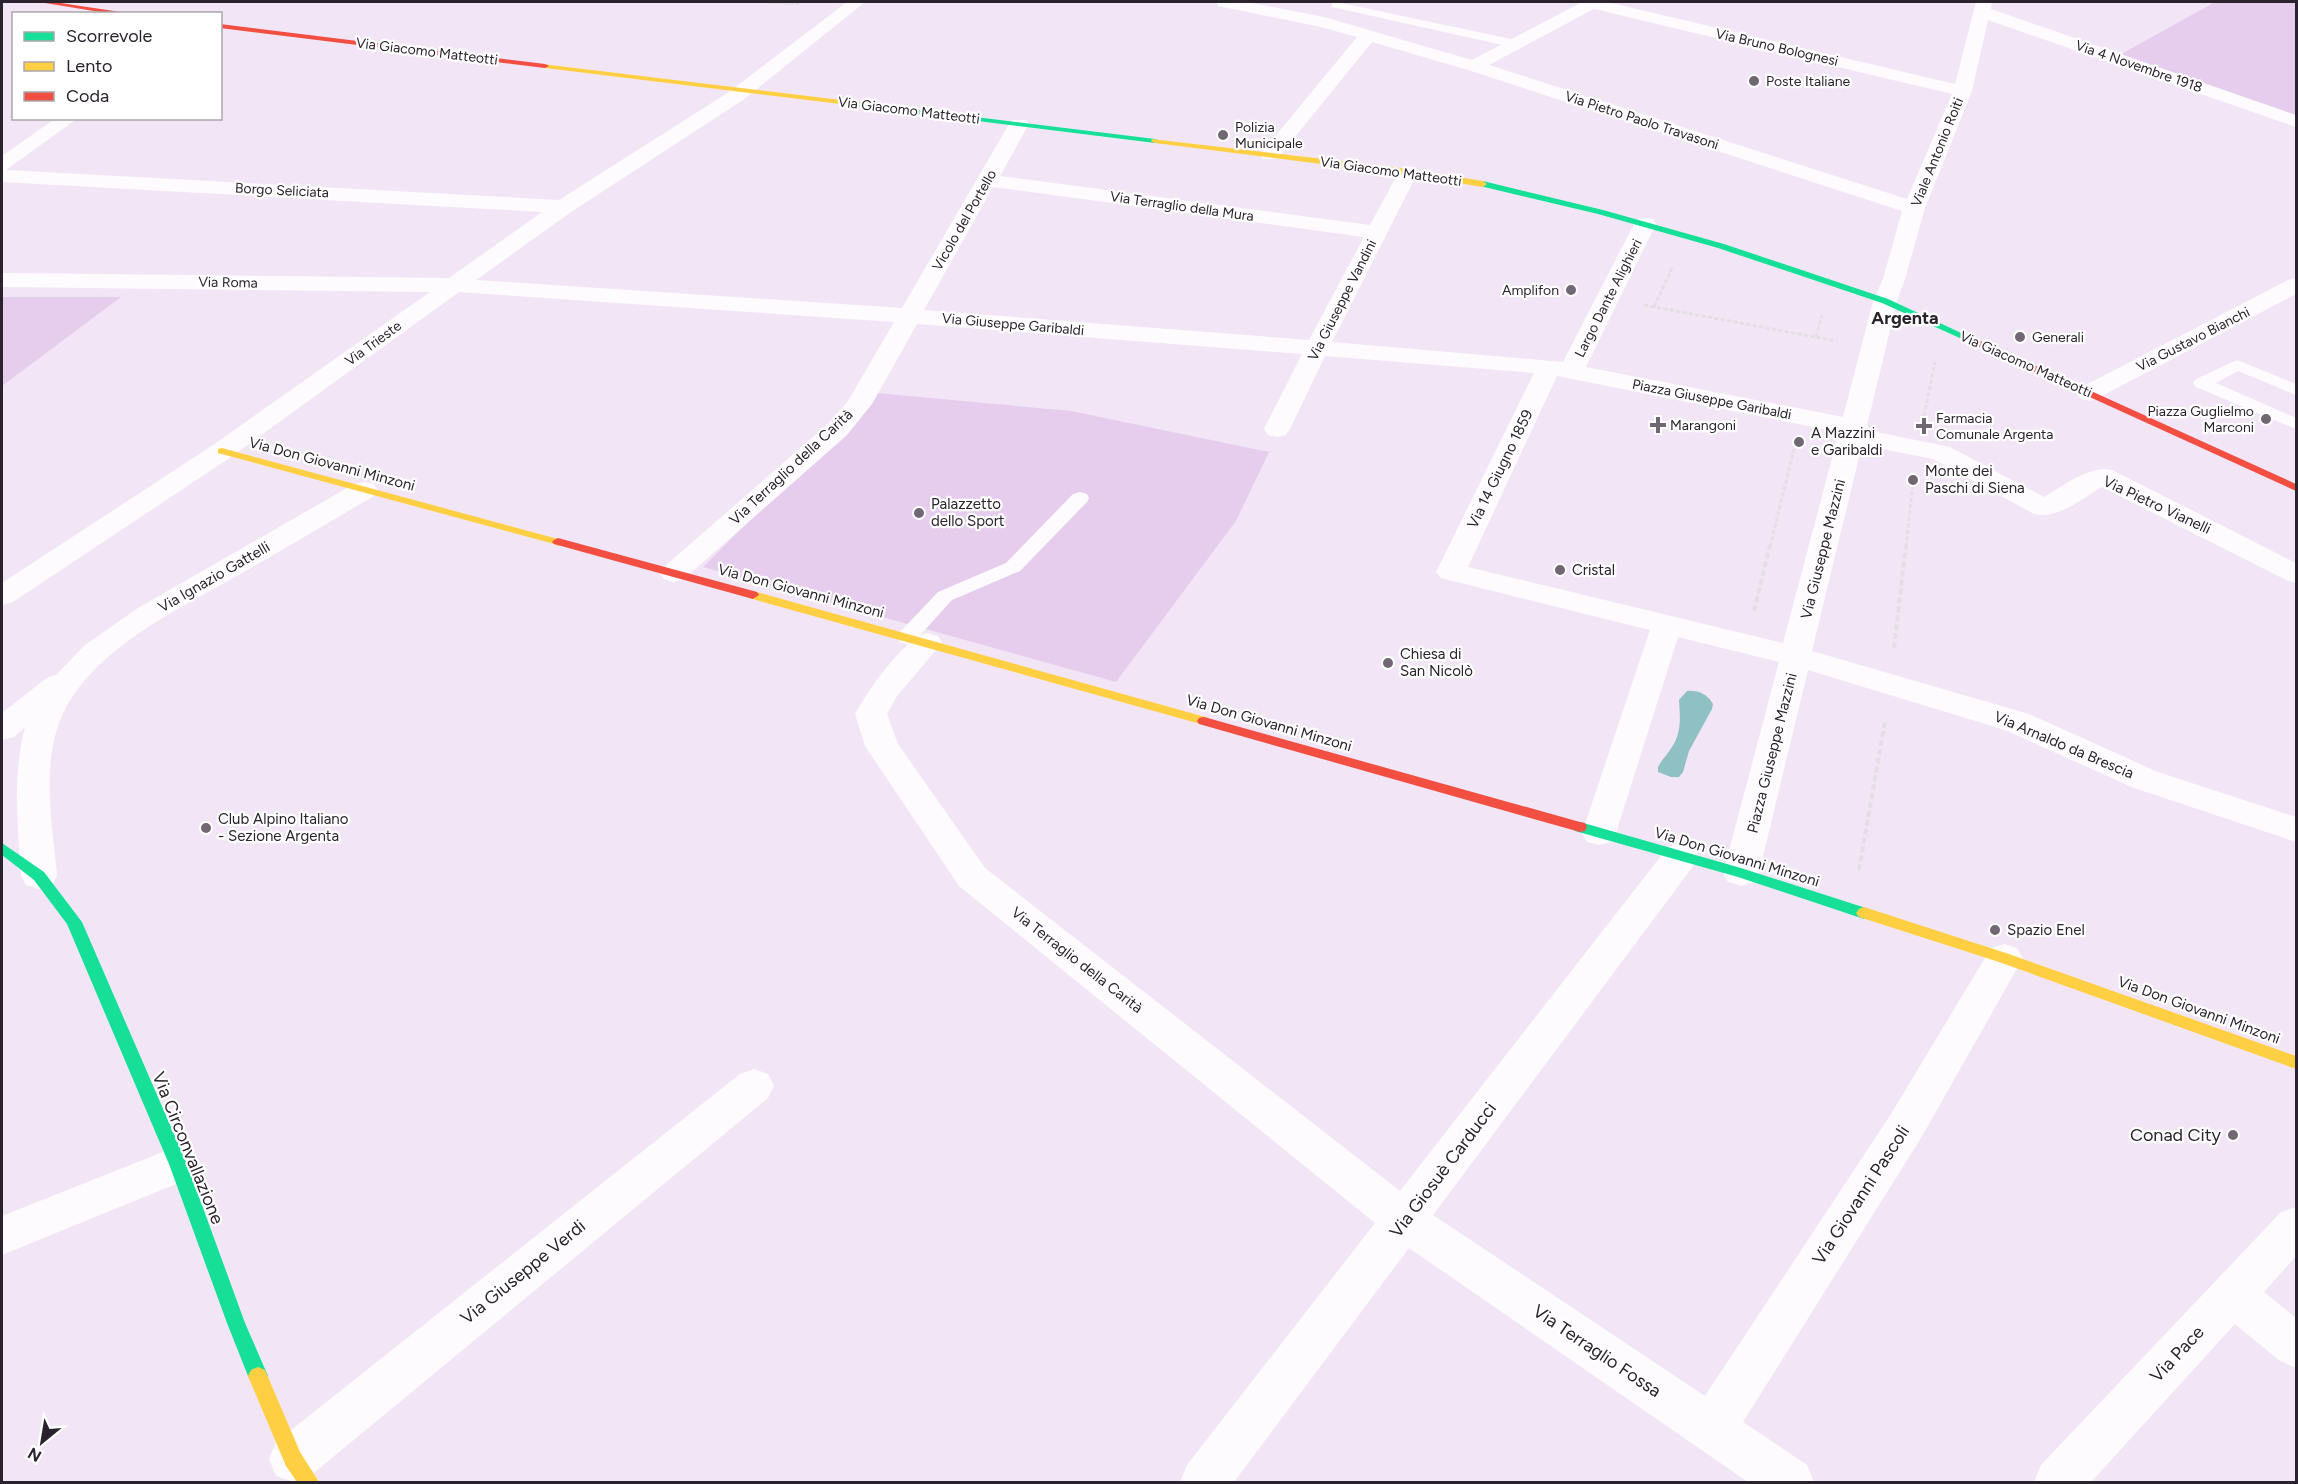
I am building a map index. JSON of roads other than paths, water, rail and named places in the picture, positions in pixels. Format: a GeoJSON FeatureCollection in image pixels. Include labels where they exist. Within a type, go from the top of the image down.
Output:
{"type":"FeatureCollection","features":[{"type":"Feature","properties":{"kind":"street"},"geometry":{"type":"LineString","coordinates":[[42,2],[116,12]]}},
{"type":"Feature","properties":{"kind":"street","name":"Via Trieste"},"geometry":{"type":"LineString","coordinates":[[2,596],[222,451],[563,207],[744,90],[857,2]]}},
{"type":"Feature","properties":{"kind":"street","name":"Via Pietro Paolo Travasoni"},"geometry":{"type":"LineString","coordinates":[[1224,2],[1311,19],[1474,66],[1914,208]]}},
{"type":"Feature","properties":{"kind":"street"},"geometry":{"type":"LineString","coordinates":[[1311,19],[1339,3]]}},
{"type":"Feature","properties":{"kind":"street","name":"Via Bruno Bolognesi"},"geometry":{"type":"LineString","coordinates":[[1516,44],[1592,3],[1963,91]]}},
{"type":"Feature","properties":{"kind":"street","name":"Viale Antonio Roiti"},"geometry":{"type":"LineString","coordinates":[[1885,301],[1894,279],[1914,208],[1963,91],[1983,7]]}},
{"type":"Feature","properties":{"kind":"street","name":"Via 4 Novembre 1918"},"geometry":{"type":"LineString","coordinates":[[1983,7],[2296,121]]}},
{"type":"Feature","properties":{"kind":"street","name":"Via Giacomo Matteotti"},"geometry":{"type":"LineString","coordinates":[[222,26],[1408,172],[1527,193],[1645,224],[1775,263],[1885,301],[2296,488]]}},
{"type":"Feature","properties":{"kind":"street"},"geometry":{"type":"LineString","coordinates":[[1270,155],[1368,35]]}},
{"type":"Feature","properties":{"kind":"street"},"geometry":{"type":"LineString","coordinates":[[1474,66],[1516,44]]}},
{"type":"Feature","properties":{"kind":"street"},"geometry":{"type":"LineString","coordinates":[[2,165],[66,120]]}},
{"type":"Feature","properties":{"kind":"street","name":"Vicolo del Portello"},"geometry":{"type":"LineString","coordinates":[[910,316],[1019,124]]}},
{"type":"Feature","properties":{"kind":"street","name":"Via Giuseppe Vandini"},"geometry":{"type":"LineString","coordinates":[[1277,429],[1408,172]]}},
{"type":"Feature","properties":{"kind":"street","name":"Borgo Seliciata"},"geometry":{"type":"LineString","coordinates":[[2,176],[563,207]]}},
{"type":"Feature","properties":{"kind":"street","name":"Via Terraglio della Mura"},"geometry":{"type":"LineString","coordinates":[[987,180],[1377,232]]}},
{"type":"Feature","properties":{"kind":"street","name":"Largo Dante Alighieri"},"geometry":{"type":"LineString","coordinates":[[1560,369],[1608,298],[1645,224]]}},
{"type":"Feature","properties":{"kind":"street","name":"Via Roma"},"geometry":{"type":"LineString","coordinates":[[2,280],[455,285]]}},
{"type":"Feature","properties":{"kind":"street","name":"Via Giuseppe Garibaldi"},"geometry":{"type":"LineString","coordinates":[[455,285],[910,316],[1560,369]]}},
{"type":"Feature","properties":{"kind":"street","name":"Via Gustavo Bianchi"},"geometry":{"type":"LineString","coordinates":[[2089,393],[2296,285]]}},
{"type":"Feature","properties":{"kind":"street","name":"Via Giuseppe Mazzini"},"geometry":{"type":"LineString","coordinates":[[1796,656],[1885,301]]}},
{"type":"Feature","properties":{"kind":"street","name":"Via Terraglio della Carità"},"geometry":{"type":"LineString","coordinates":[[674,573],[838,429],[859,404],[910,316]]}},
{"type":"Feature","properties":{"kind":"street","name":"Piazza Giuseppe Garibaldi"},"geometry":{"type":"LineString","coordinates":[[1560,369],[1853,431]]}},
{"type":"Feature","properties":{"kind":"street","name":"Via 14 Giugno 1859"},"geometry":{"type":"LineString","coordinates":[[1451,572],[1560,369]]}},
{"type":"Feature","properties":{"kind":"street","name":"Via Pietro Vianelli"},"geometry":{"type":"LineString","coordinates":[[1853,431],[1941,453],[2044,508],[2102,476],[2296,574]]}},
{"type":"Feature","properties":{"kind":"street","name":"Via Don Giovanni Minzoni"},"geometry":{"type":"LineString","coordinates":[[222,451],[910,638],[1742,873],[2004,958],[2296,1063]]}},
{"type":"Feature","properties":{"kind":"street","name":"Via Ignazio Gattelli"},"geometry":{"type":"LineString","coordinates":[[2,729],[73,674],[98,650],[138,621],[364,490]]}},
{"type":"Feature","properties":{"kind":"street","name":"Piazza Giuseppe Mazzini"},"geometry":{"type":"LineString","coordinates":[[1451,572],[1796,656],[1742,873]]}},
{"type":"Feature","properties":{"kind":"street"},"geometry":{"type":"LineString","coordinates":[[1599,833],[1667,625]]}},
{"type":"Feature","properties":{"kind":"street","name":"Via Terraglio della Carità"},"geometry":{"type":"LineString","coordinates":[[910,638],[871,714],[882,746],[972,877],[1404,1220]]}},
{"type":"Feature","properties":{"kind":"street","name":"Via Arnaldo da Brescia"},"geometry":{"type":"LineString","coordinates":[[1796,656],[2017,722],[2146,780],[2296,830]]}},
{"type":"Feature","properties":{"kind":"street","name":"Via Ignazio Gattelli"},"geometry":{"type":"LineString","coordinates":[[39,876],[34,779],[36,750],[42,726],[54,702],[73,674]]}},
{"type":"Feature","properties":{"kind":"street","name":"Via Circonvallazione"},"geometry":{"type":"LineString","coordinates":[[2,848],[39,876],[74,922],[178,1164],[236,1323],[301,1471]]}},
{"type":"Feature","properties":{"kind":"street","name":"Via Giosuè Carducci"},"geometry":{"type":"LineString","coordinates":[[1204,1482],[1680,856]]}},
{"type":"Feature","properties":{"kind":"street","name":"Via Giovanni Pascoli"},"geometry":{"type":"LineString","coordinates":[[1711,1428],[1906,1126],[2004,958]]}},
{"type":"Feature","properties":{"kind":"street","name":"Via Giuseppe Verdi"},"geometry":{"type":"LineString","coordinates":[[301,1471],[754,1086]]}},
{"type":"Feature","properties":{"kind":"street"},"geometry":{"type":"LineString","coordinates":[[2,1236],[178,1164]]}},
{"type":"Feature","properties":{"kind":"street","name":"Via Terraglio Fossa"},"geometry":{"type":"LineString","coordinates":[[1404,1220],[1790,1482]]}},
{"type":"Feature","properties":{"kind":"street","name":"Via Pace"},"geometry":{"type":"LineString","coordinates":[[2058,1482],[2296,1226]]}},
{"type":"Feature","properties":{"kind":"street"},"geometry":{"type":"LineString","coordinates":[[2233,1295],[2296,1346]]}},
{"type":"Feature","properties":{"kind":"lane"},"geometry":{"type":"LineString","coordinates":[[1339,3],[1516,44]]}},
{"type":"Feature","properties":{"kind":"lane"},"geometry":{"type":"LineString","coordinates":[[2296,390],[2237,365],[2202,383],[2296,424]]}},
{"type":"Feature","properties":{"kind":"lane"},"geometry":{"type":"LineString","coordinates":[[910,638],[945,596],[1013,567],[1080,498]]}},
{"type":"Feature","properties":{"kind":"place","name":"Poste Italiane"},"geometry":{"type":"Point","coordinates":[1754,81]}},
{"type":"Feature","properties":{"kind":"place","name":"Polizia Municipale"},"geometry":{"type":"Point","coordinates":[1223,135]}},
{"type":"Feature","properties":{"kind":"place","name":"Amplifon"},"geometry":{"type":"Point","coordinates":[1571,290]}},
{"type":"Feature","properties":{"kind":"place","name":"Generali"},"geometry":{"type":"Point","coordinates":[2020,337]}},
{"type":"Feature","properties":{"kind":"place","name":"Piazza Guglielmo Marconi"},"geometry":{"type":"Point","coordinates":[2266,419]}},
{"type":"Feature","properties":{"kind":"place","name":"Marangoni"},"geometry":{"type":"Point","coordinates":[1658,425]}},
{"type":"Feature","properties":{"kind":"place","name":"Farmacia Comunale Argenta"},"geometry":{"type":"Point","coordinates":[1924,426]}},
{"type":"Feature","properties":{"kind":"place","name":"A Mazzini e Garibaldi"},"geometry":{"type":"Point","coordinates":[1799,442]}},
{"type":"Feature","properties":{"kind":"place","name":"Monte dei Paschi di Siena"},"geometry":{"type":"Point","coordinates":[1913,480]}},
{"type":"Feature","properties":{"kind":"place","name":"Palazzetto dello Sport"},"geometry":{"type":"Point","coordinates":[919,513]}},
{"type":"Feature","properties":{"kind":"place","name":"Cristal"},"geometry":{"type":"Point","coordinates":[1560,570]}},
{"type":"Feature","properties":{"kind":"place","name":"Chiesa di San Nicolò"},"geometry":{"type":"Point","coordinates":[1388,663]}},
{"type":"Feature","properties":{"kind":"place","name":"Club Alpino Italiano - Sezione Argenta"},"geometry":{"type":"Point","coordinates":[206,828]}},
{"type":"Feature","properties":{"kind":"place","name":"Spazio Enel"},"geometry":{"type":"Point","coordinates":[1995,930]}},
{"type":"Feature","properties":{"kind":"place","name":"Conad City"},"geometry":{"type":"Point","coordinates":[2233,1135]}},
{"type":"Feature","properties":{"kind":"district","name":"Argenta"},"geometry":{"type":"Point","coordinates":[1905,318]}}]}
